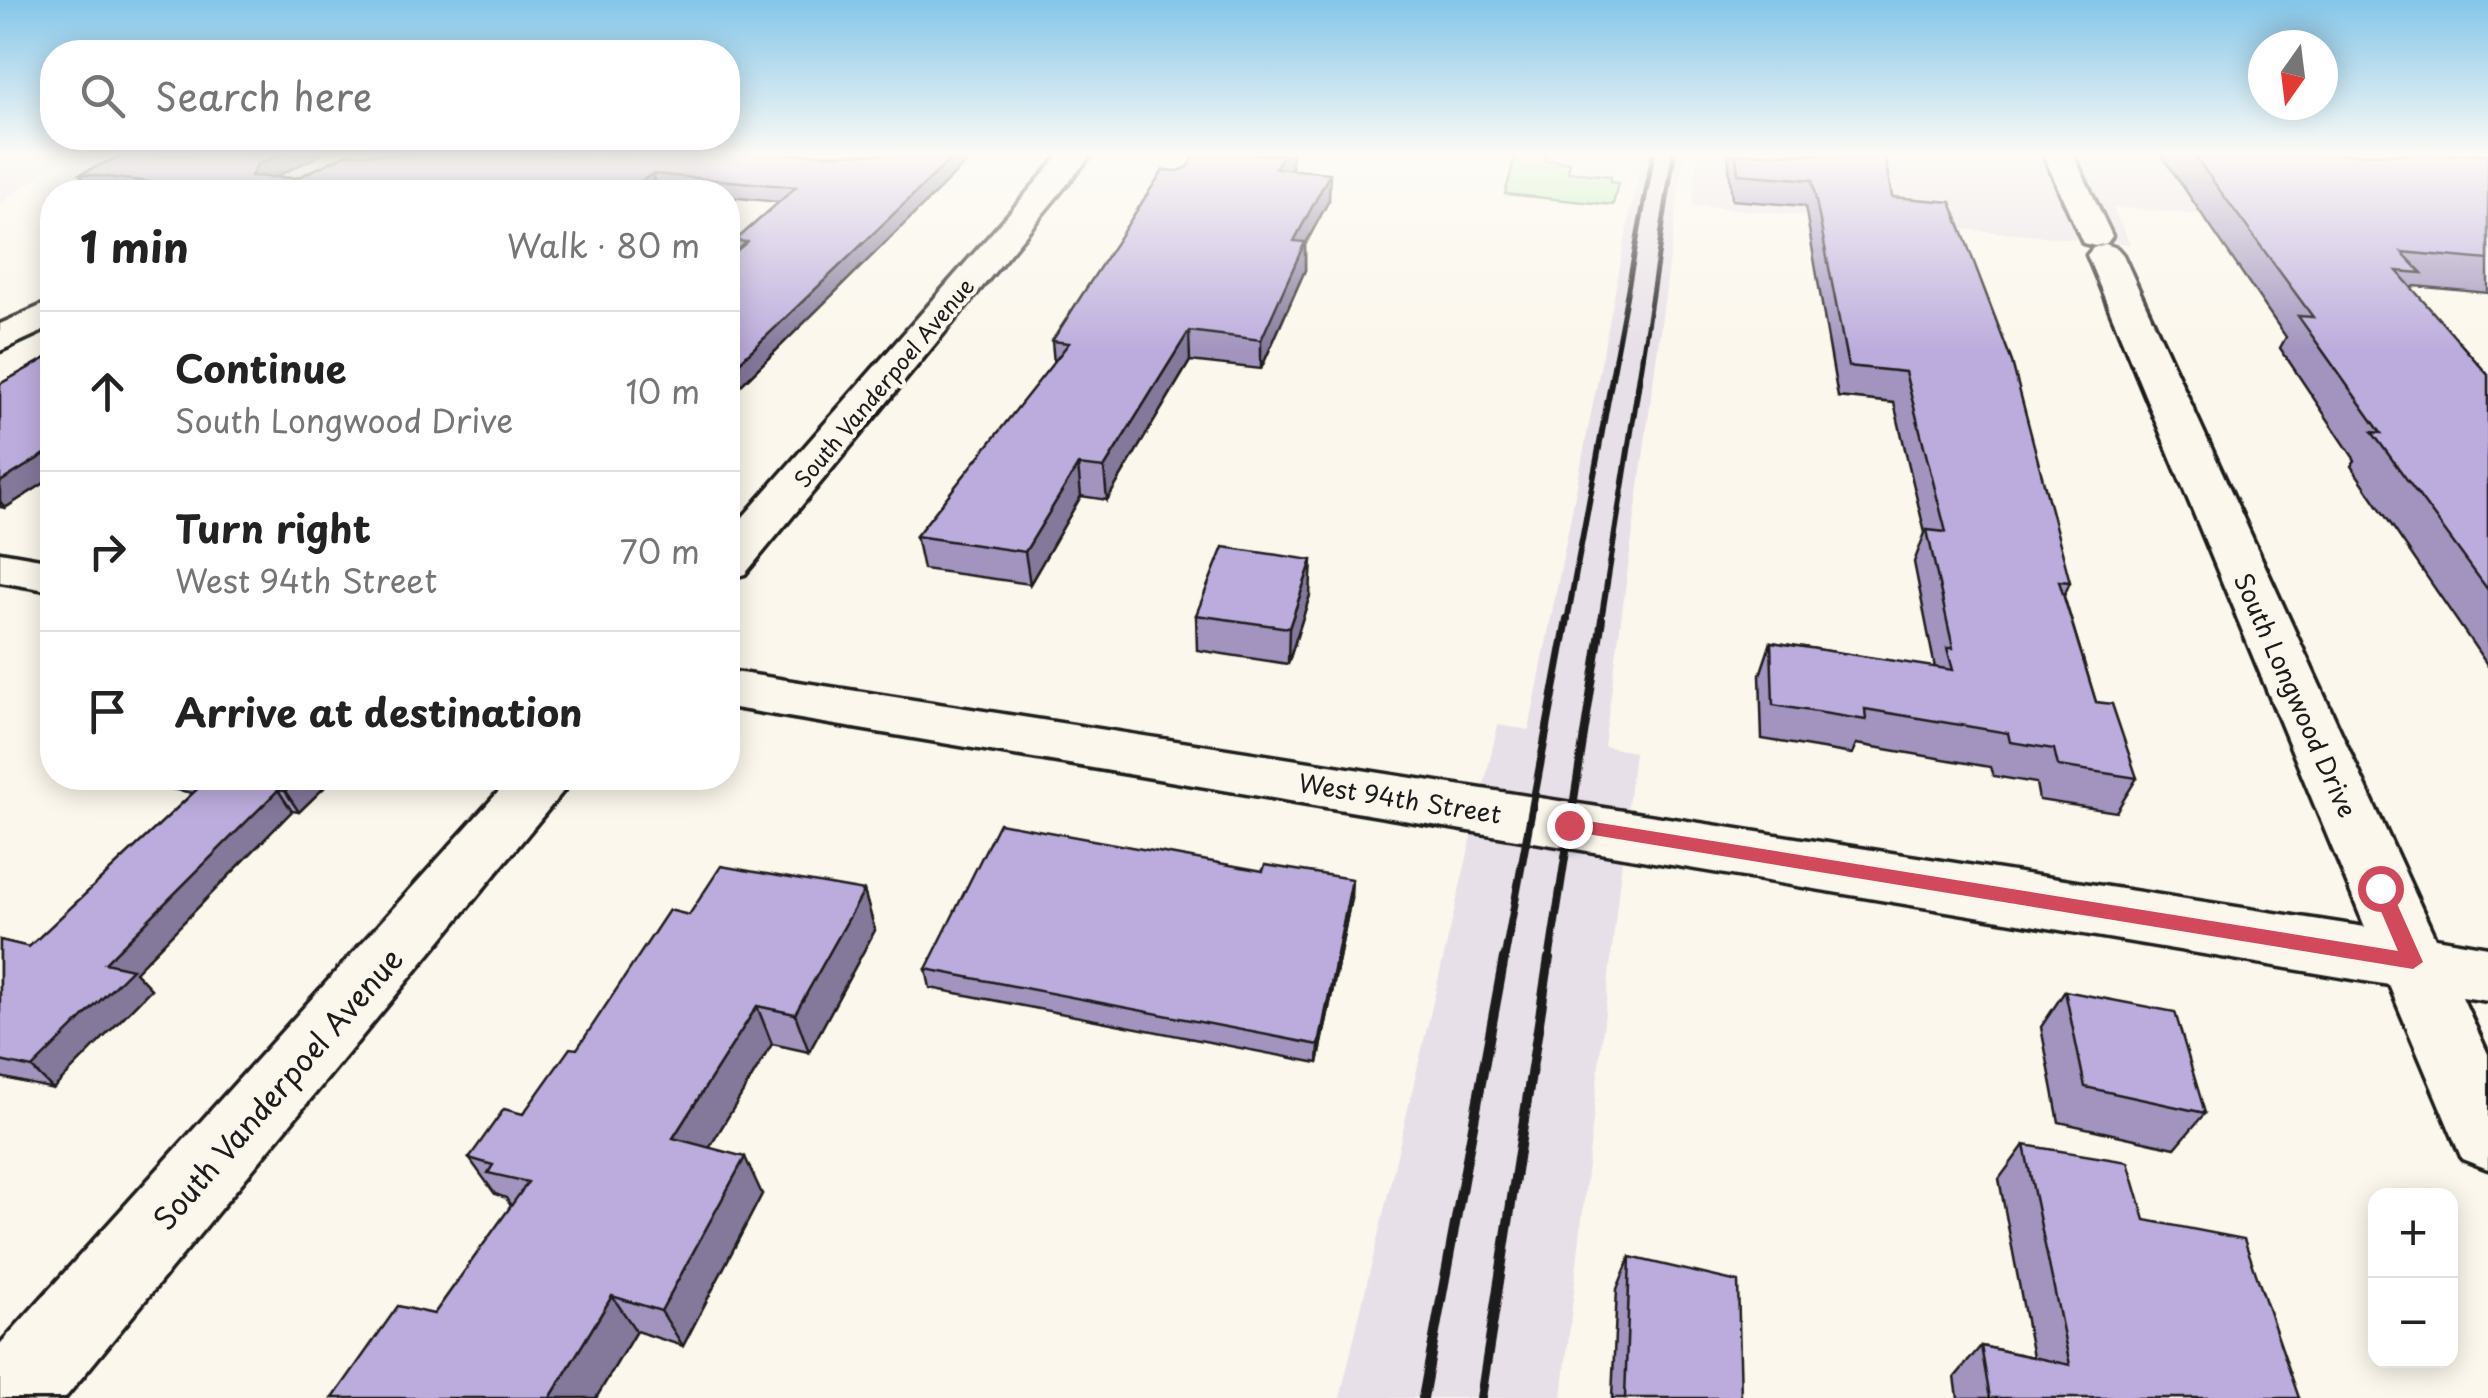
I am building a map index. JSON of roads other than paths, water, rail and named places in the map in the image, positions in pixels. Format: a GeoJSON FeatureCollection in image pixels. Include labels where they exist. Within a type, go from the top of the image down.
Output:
{"type":"FeatureCollection","features":[{"type":"Feature","properties":{"kind":"street","name":"South Vanderpoel Avenue"},"geometry":{"type":"LineString","coordinates":[[740,550],[1022,219]]}},
{"type":"Feature","properties":{"kind":"street","name":"South Longwood Drive"},"geometry":{"type":"LineString","coordinates":[[2088,219],[2488,1135]]}},
{"type":"Feature","properties":{"kind":"street"},"geometry":{"type":"LineString","coordinates":[[0,339],[40,318]]}},
{"type":"Feature","properties":{"kind":"street"},"geometry":{"type":"LineString","coordinates":[[0,567],[40,574]]}},
{"type":"Feature","properties":{"kind":"street","name":"West 94th Street"},"geometry":{"type":"LineString","coordinates":[[740,691],[2488,974]]}},
{"type":"Feature","properties":{"kind":"street","name":"South Vanderpoel Avenue"},"geometry":{"type":"LineString","coordinates":[[10,1398],[534,790]]}},
{"type":"Feature","properties":{"kind":"railway"},"geometry":{"type":"LineString","coordinates":[[1615,358],[1641,219]]}},
{"type":"Feature","properties":{"kind":"railway"},"geometry":{"type":"LineString","coordinates":[[1642,358],[1664,219]]}},
{"type":"Feature","properties":{"kind":"railway"},"geometry":{"type":"LineString","coordinates":[[1567,621],[1616,356]]}},
{"type":"Feature","properties":{"kind":"railway"},"geometry":{"type":"LineString","coordinates":[[1601,621],[1643,356]]}},
{"type":"Feature","properties":{"kind":"railway"},"geometry":{"type":"LineString","coordinates":[[1504,961],[1567,619]]}},
{"type":"Feature","properties":{"kind":"railway"},"geometry":{"type":"LineString","coordinates":[[1549,961],[1602,619]]}},
{"type":"Feature","properties":{"kind":"railway"},"geometry":{"type":"LineString","coordinates":[[1423,1398],[1504,958]]}},
{"type":"Feature","properties":{"kind":"railway"},"geometry":{"type":"LineString","coordinates":[[1481,1398],[1549,958]]}}]}
